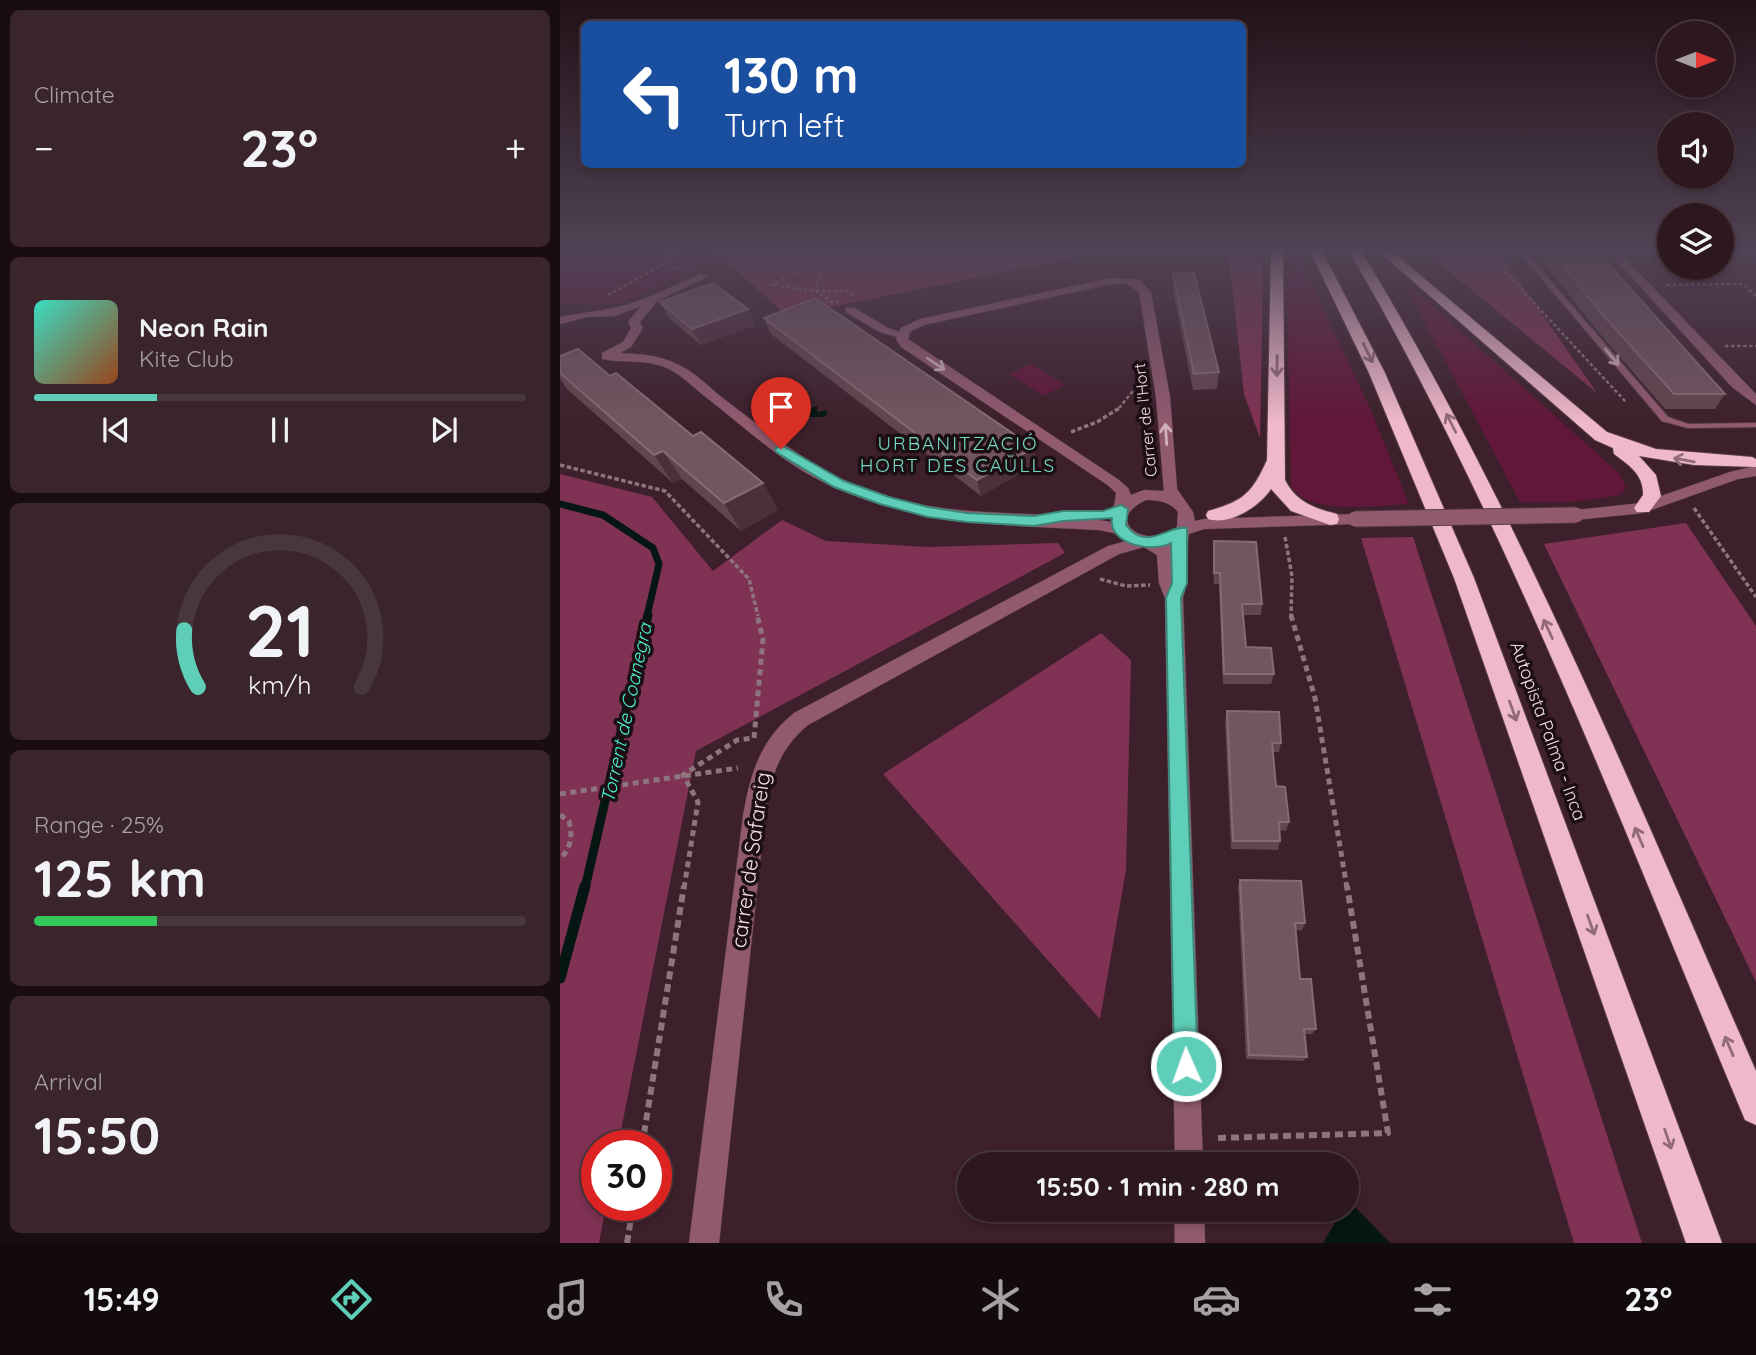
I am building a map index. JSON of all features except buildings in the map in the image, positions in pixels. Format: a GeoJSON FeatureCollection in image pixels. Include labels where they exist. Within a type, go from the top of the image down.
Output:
{"type":"FeatureCollection","features":[{"type":"Feature","properties":{"kind":"highway"},"geometry":{"type":"LineString","coordinates":[[1276,307],[1276,480],[1282,495],[1302,510],[1331,519]]}},
{"type":"Feature","properties":{"kind":"highway","name":"Autopista Palma - Inca"},"geometry":{"type":"LineString","coordinates":[[1344,307],[1377,373],[1464,578],[1704,1243]]}},
{"type":"Feature","properties":{"kind":"highway","name":"Autopista Palma - Inca"},"geometry":{"type":"LineString","coordinates":[[1387,307],[1425,372],[1481,484],[1576,691],[1756,1109]]}},
{"type":"Feature","properties":{"kind":"highway"},"geometry":{"type":"LineString","coordinates":[[1449,307],[1646,472],[1653,488],[1652,496],[1643,508]]}},
{"type":"Feature","properties":{"kind":"highway"},"geometry":{"type":"LineString","coordinates":[[1601,436],[1634,451],[1655,455],[1694,462],[1755,465]]}},
{"type":"Feature","properties":{"kind":"highway"},"geometry":{"type":"LineString","coordinates":[[1215,514],[1233,510],[1257,498],[1270,477],[1275,460]]}},
{"type":"Feature","properties":{"kind":"street"},"geometry":{"type":"LineString","coordinates":[[606,313],[626,307]]}},
{"type":"Feature","properties":{"kind":"street"},"geometry":{"type":"LineString","coordinates":[[634,322],[646,307]]}},
{"type":"Feature","properties":{"kind":"street"},"geometry":{"type":"LineString","coordinates":[[849,307],[884,330],[902,335]]}},
{"type":"Feature","properties":{"kind":"street","name":"Carrer de l'Hort"},"geometry":{"type":"LineString","coordinates":[[989,307],[908,327],[902,335],[905,344],[1120,488],[1124,496],[1122,508]]}},
{"type":"Feature","properties":{"kind":"street","name":"Carrer de l'Hort"},"geometry":{"type":"LineString","coordinates":[[1148,307],[1163,397],[1170,489],[1179,503]]}},
{"type":"Feature","properties":{"kind":"street"},"geometry":{"type":"LineString","coordinates":[[1668,307],[1737,384],[1756,401]]}},
{"type":"Feature","properties":{"kind":"street"},"geometry":{"type":"LineString","coordinates":[[560,309],[586,314]]}},
{"type":"Feature","properties":{"kind":"street"},"geometry":{"type":"LineString","coordinates":[[560,321],[586,314],[625,316],[634,322],[637,328],[633,337],[602,358],[649,358],[675,367],[781,449],[839,484],[885,501],[928,512],[979,519],[1099,524],[1119,537]]}},
{"type":"Feature","properties":{"kind":"street"},"geometry":{"type":"LineString","coordinates":[[633,337],[639,344],[674,359],[675,367]]}},
{"type":"Feature","properties":{"kind":"street"},"geometry":{"type":"LineString","coordinates":[[1737,384],[1756,415]]}},
{"type":"Feature","properties":{"kind":"street"},"geometry":{"type":"LineString","coordinates":[[1147,542],[1170,540],[1182,531],[1204,524],[1282,519],[1576,514],[1643,508],[1735,475],[1755,465]]}},
{"type":"Feature","properties":{"kind":"street"},"geometry":{"type":"LineString","coordinates":[[1034,521],[1063,516],[1105,515],[1136,498],[1152,495],[1198,512],[1282,519]]}},
{"type":"Feature","properties":{"kind":"street"},"geometry":{"type":"LineString","coordinates":[[1165,592],[1180,583],[1178,543],[1187,517],[1179,503]]}},
{"type":"Feature","properties":{"kind":"street"},"geometry":{"type":"LineString","coordinates":[[1119,537],[1117,519],[1122,508]]}},
{"type":"Feature","properties":{"kind":"street","name":"carrer de Safareig"},"geometry":{"type":"LineString","coordinates":[[704,1243],[754,817],[764,767],[774,745],[801,719],[1119,537],[1147,542]]}},
{"type":"Feature","properties":{"kind":"street"},"geometry":{"type":"LineString","coordinates":[[1147,542],[1165,553],[1188,1152]]}},
{"type":"Feature","properties":{"kind":"street"},"geometry":{"type":"LineString","coordinates":[[1189,1222],[1190,1243]]}},
{"type":"Feature","properties":{"kind":"lane"},"geometry":{"type":"LineString","coordinates":[[1569,307],[1665,419],[1688,426],[1756,425]]}},
{"type":"Feature","properties":{"kind":"path"},"geometry":{"type":"LineString","coordinates":[[586,314],[591,307]]}},
{"type":"Feature","properties":{"kind":"path"},"geometry":{"type":"LineString","coordinates":[[1717,346],[1756,346]]}},
{"type":"Feature","properties":{"kind":"path"},"geometry":{"type":"LineString","coordinates":[[1050,440],[1107,417],[1130,397],[1133,391]]}},
{"type":"Feature","properties":{"kind":"path"},"geometry":{"type":"LineString","coordinates":[[560,466],[665,491],[749,579],[763,639],[754,738],[737,740],[683,775]]}},
{"type":"Feature","properties":{"kind":"path"},"geometry":{"type":"LineString","coordinates":[[1693,507],[1756,597]]}},
{"type":"Feature","properties":{"kind":"path"},"geometry":{"type":"LineString","coordinates":[[1218,1138],[1388,1133],[1315,698],[1291,615],[1292,576],[1282,519]]}},
{"type":"Feature","properties":{"kind":"path"},"geometry":{"type":"LineString","coordinates":[[1093,575],[1126,586],[1165,592]]}},
{"type":"Feature","properties":{"kind":"path"},"geometry":{"type":"LineString","coordinates":[[560,793],[638,785],[683,775],[738,768]]}},
{"type":"Feature","properties":{"kind":"path"},"geometry":{"type":"LineString","coordinates":[[645,1130],[698,802],[683,775]]}},
{"type":"Feature","properties":{"kind":"path"},"geometry":{"type":"LineString","coordinates":[[560,815],[569,821],[573,834],[566,854],[560,859]]}},
{"type":"Feature","properties":{"kind":"path"},"geometry":{"type":"LineString","coordinates":[[627,1243],[631,1221]]}},
{"type":"Feature","properties":{"kind":"shaded area"},"geometry":{"type":"Polygon","coordinates":[[[777,307],[830,307],[783,312],[777,307]]]}},
{"type":"Feature","properties":{"kind":"shaded area"},"geometry":{"type":"Polygon","coordinates":[[[1234,307],[1262,307],[1260,438],[1244,394],[1234,307]]]}},
{"type":"Feature","properties":{"kind":"shaded area"},"geometry":{"type":"Polygon","coordinates":[[[1287,307],[1322,307],[1369,406],[1409,504],[1328,506],[1300,496],[1291,486],[1287,307]]]}},
{"type":"Feature","properties":{"kind":"shaded area"},"geometry":{"type":"Polygon","coordinates":[[[1417,307],[1433,307],[1620,474],[1626,488],[1620,495],[1570,502],[1520,502],[1417,307]]]}},
{"type":"Feature","properties":{"kind":"shaded area"},"geometry":{"type":"Polygon","coordinates":[[[1492,307],[1537,307],[1597,393],[1492,307]]]}},
{"type":"Feature","properties":{"kind":"shaded area"},"geometry":{"type":"Polygon","coordinates":[[[1031,364],[1065,385],[1044,396],[1009,374],[1031,364]]]}},
{"type":"Feature","properties":{"kind":"shaded area"},"geometry":{"type":"Polygon","coordinates":[[[788,384],[806,394],[807,403],[800,406],[804,410],[818,406],[817,412],[826,410],[828,413],[824,417],[800,417],[800,414],[771,402],[776,400],[770,395],[774,393],[772,390],[788,384]]]}},
{"type":"Feature","properties":{"kind":"shaded area"},"geometry":{"type":"Polygon","coordinates":[[[560,474],[652,497],[713,571],[782,520],[826,541],[928,547],[1058,543],[1065,553],[696,751],[621,1130],[581,1130],[581,1221],[603,1221],[599,1243],[560,1243],[560,474]]]}},
{"type":"Feature","properties":{"kind":"shaded area"},"geometry":{"type":"Polygon","coordinates":[[[1686,523],[1756,626],[1756,982],[1544,544],[1686,523]]]}},
{"type":"Feature","properties":{"kind":"shaded area"},"geometry":{"type":"Polygon","coordinates":[[[1413,537],[1642,1243],[1574,1243],[1361,538],[1413,537]]]}},
{"type":"Feature","properties":{"kind":"shaded area"},"geometry":{"type":"Polygon","coordinates":[[[1101,633],[1131,660],[1126,870],[1100,1019],[883,774],[1101,633]]]}},
{"type":"Feature","properties":{"kind":"shaded area"},"geometry":{"type":"Polygon","coordinates":[[[1359,1211],[1390,1243],[1323,1243],[1335,1222],[1359,1222],[1359,1211]]]}},
{"type":"Feature","properties":{"kind":"waterway","name":"Torrent de Coanegra"},"geometry":{"type":"LineString","coordinates":[[560,504],[603,515],[653,548],[659,564],[647,616]]}},
{"type":"Feature","properties":{"kind":"waterway","name":"Torrent de Coanegra"},"geometry":{"type":"LineString","coordinates":[[585,888],[648,615]]}},
{"type":"Feature","properties":{"kind":"waterway","name":"Torrent de Coanegra"},"geometry":{"type":"LineString","coordinates":[[560,978],[585,886]]}},
{"type":"Feature","properties":{"kind":"district","name":"URBANITZACIÓ HORT DES CAÜLLS"},"geometry":{"type":"Point","coordinates":[958,454]}},
{"type":"Feature","properties":{"kind":"route"},"geometry":{"type":"LineString","coordinates":[[781,449],[822,476],[860,493],[928,512],[967,518],[1034,521],[1063,516],[1105,515],[1121,509],[1118,525],[1134,540],[1161,542],[1178,536],[1182,531],[1178,543],[1180,583],[1174,598],[1186,1066]]}}]}
